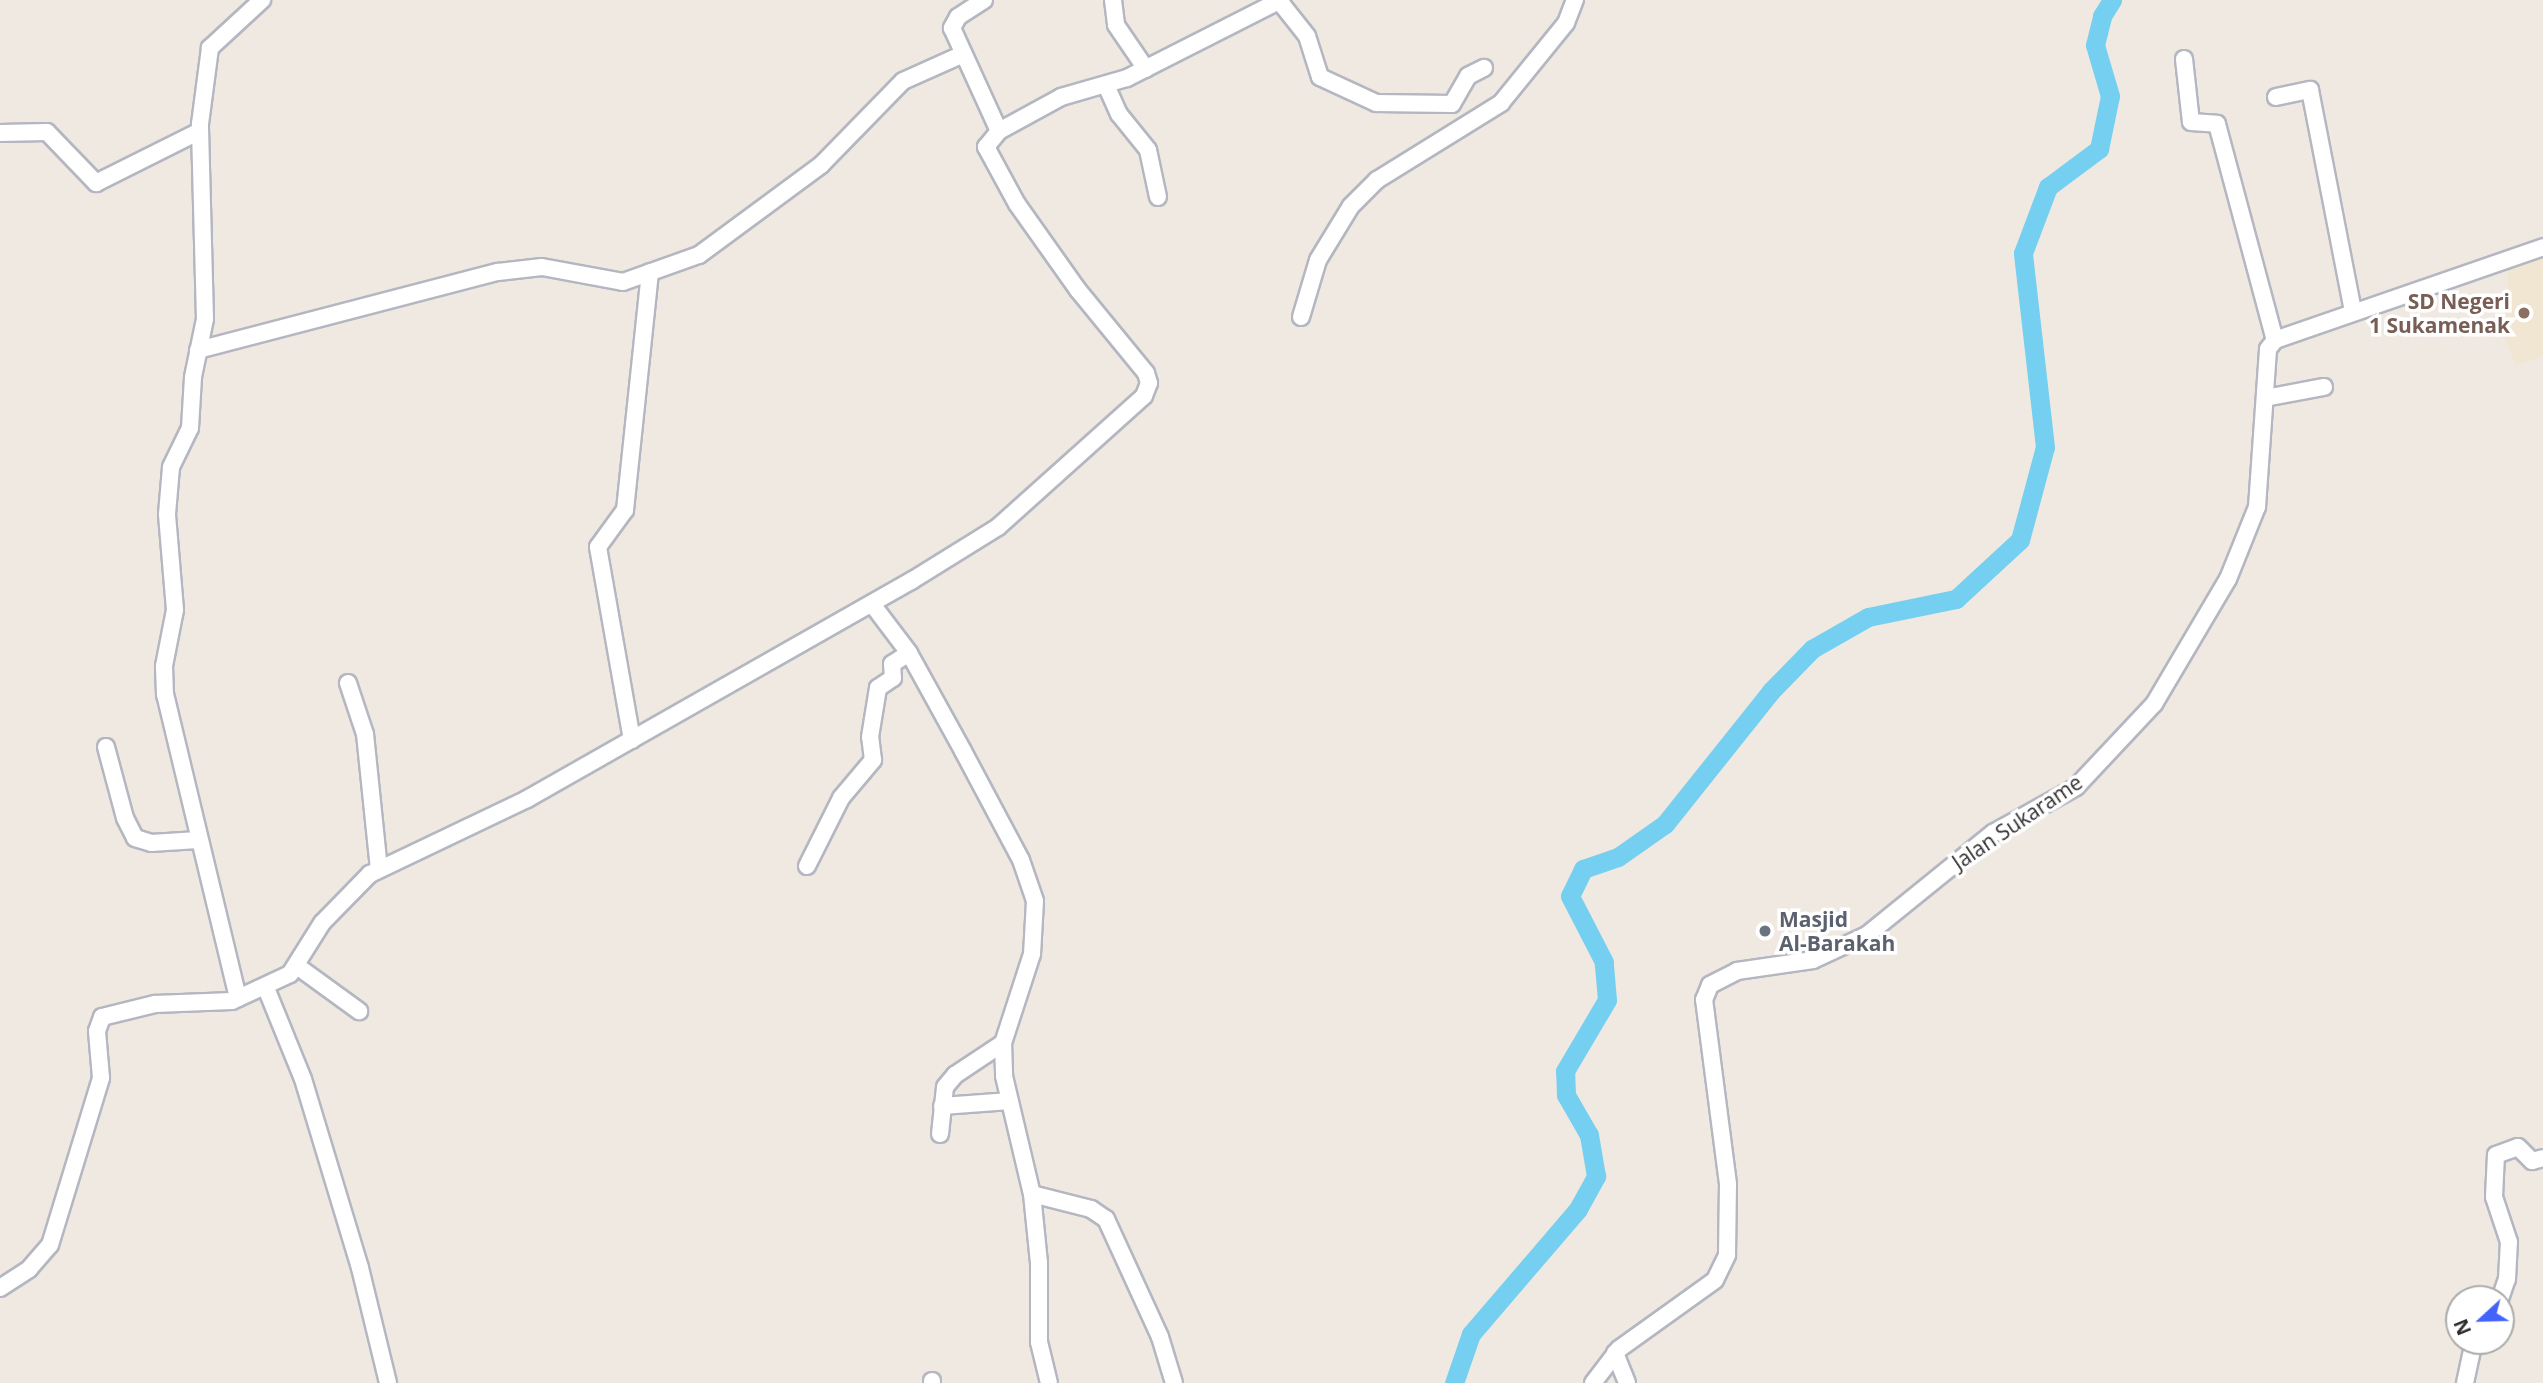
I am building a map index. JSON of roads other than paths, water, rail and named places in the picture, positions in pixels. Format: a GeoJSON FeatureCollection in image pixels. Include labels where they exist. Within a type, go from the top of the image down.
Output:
{"type":"FeatureCollection","features":[{"type":"Feature","properties":{"kind":"street"},"geometry":{"type":"LineString","coordinates":[[238,998],[169,716],[164,666],[175,610],[169,481],[190,428],[198,349],[205,318],[201,131],[210,48],[262,0]]}},
{"type":"Feature","properties":{"kind":"street"},"geometry":{"type":"LineString","coordinates":[[984,0],[952,26],[961,55],[999,131]]}},
{"type":"Feature","properties":{"kind":"street"},"geometry":{"type":"LineString","coordinates":[[1113,0],[1116,26],[1146,69]]}},
{"type":"Feature","properties":{"kind":"street"},"geometry":{"type":"LineString","coordinates":[[1301,317],[1318,260],[1352,206],[1377,180],[1501,103],[1566,23],[1575,0]]}},
{"type":"Feature","properties":{"kind":"street"},"geometry":{"type":"LineString","coordinates":[[0,1288],[29,1269],[50,1245],[101,1078],[97,1031],[102,1017],[155,1004],[238,998],[266,988],[297,966],[322,923],[379,869],[527,799],[872,604],[998,527],[1136,404],[1149,383],[1138,361],[1078,290],[994,169],[986,147],[999,131],[1061,97],[1106,85],[1146,69],[1280,1],[1310,40],[1320,77],[1376,103],[1452,104],[1468,76],[1484,68]]}},
{"type":"Feature","properties":{"kind":"street"},"geometry":{"type":"LineString","coordinates":[[198,349],[498,271],[542,267],[616,282],[650,272],[712,248],[821,165],[903,81],[961,55]]}},
{"type":"Feature","properties":{"kind":"street"},"geometry":{"type":"LineString","coordinates":[[2183,59],[2191,122],[2217,124],[2275,340],[2353,311],[2470,276],[2543,247]]}},
{"type":"Feature","properties":{"kind":"street"},"geometry":{"type":"LineString","coordinates":[[1106,85],[1119,114],[1147,150],[1158,197]]}},
{"type":"Feature","properties":{"kind":"street"},"geometry":{"type":"LineString","coordinates":[[2276,97],[2310,90],[2353,311]]}},
{"type":"Feature","properties":{"kind":"street"},"geometry":{"type":"LineString","coordinates":[[0,133],[47,132],[96,183],[201,131]]}},
{"type":"Feature","properties":{"kind":"street"},"geometry":{"type":"LineString","coordinates":[[632,740],[598,547],[625,510],[650,272]]}},
{"type":"Feature","properties":{"kind":"street","name":"Jalan Sukarame"},"geometry":{"type":"LineString","coordinates":[[1593,1383],[1615,1353],[1646,1326],[1715,1280],[1727,1255],[1728,1184],[1704,1000],[1710,985],[1737,971],[1814,960],[1867,935],[1993,833],[2062,798],[2104,759],[2154,704],[2228,579],[2257,507],[2268,349],[2275,340]]}},
{"type":"Feature","properties":{"kind":"street"},"geometry":{"type":"LineString","coordinates":[[2265,398],[2324,387]]}},
{"type":"Feature","properties":{"kind":"street"},"geometry":{"type":"LineString","coordinates":[[872,604],[909,653],[1021,860],[1035,901],[1032,954],[1003,1044],[1010,1101],[1032,1194],[1039,1263],[1039,1342],[1049,1383]]}},
{"type":"Feature","properties":{"kind":"street"},"geometry":{"type":"LineString","coordinates":[[807,866],[841,798],[873,761],[870,737],[878,688],[893,678],[892,664],[909,653]]}},
{"type":"Feature","properties":{"kind":"street"},"geometry":{"type":"LineString","coordinates":[[348,683],[365,734],[379,869]]}},
{"type":"Feature","properties":{"kind":"street"},"geometry":{"type":"LineString","coordinates":[[107,747],[125,818],[135,838],[151,844],[198,840]]}},
{"type":"Feature","properties":{"kind":"street"},"geometry":{"type":"LineString","coordinates":[[297,966],[359,1011]]}},
{"type":"Feature","properties":{"kind":"street"},"geometry":{"type":"LineString","coordinates":[[266,988],[303,1079],[360,1268],[388,1383]]}},
{"type":"Feature","properties":{"kind":"street"},"geometry":{"type":"LineString","coordinates":[[940,1134],[945,1087],[955,1075],[1003,1044]]}},
{"type":"Feature","properties":{"kind":"street"},"geometry":{"type":"LineString","coordinates":[[942,1106],[1010,1101]]}},
{"type":"Feature","properties":{"kind":"street"},"geometry":{"type":"LineString","coordinates":[[2505,1285],[2510,1242],[2494,1196],[2496,1155],[2518,1147],[2532,1161],[2543,1158]]}},
{"type":"Feature","properties":{"kind":"street"},"geometry":{"type":"LineString","coordinates":[[1032,1194],[1091,1209],[1106,1219],[1160,1337],[1174,1383]]}},
{"type":"Feature","properties":{"kind":"street"},"geometry":{"type":"LineString","coordinates":[[1615,1353],[1627,1383]]}},
{"type":"Feature","properties":{"kind":"street"},"geometry":{"type":"LineString","coordinates":[[2465,1383],[2471,1355]]}},
{"type":"Feature","properties":{"kind":"waterway"},"geometry":{"type":"LineString","coordinates":[[1454,1383],[1471,1334],[1578,1209],[1596,1176],[1589,1135],[1566,1095],[1565,1071],[1607,1000],[1604,962],[1570,896],[1583,869],[1618,857],[1665,824],[1771,691],[1812,649],[1868,617],[1956,599],[2020,540],[2045,447],[2023,253],[2048,187],[2099,149],[2110,96],[2095,45],[2102,16],[2112,0]]}},
{"type":"Feature","properties":{"kind":"place","name":"SD Negeri 1 Sukamenak"},"geometry":{"type":"Point","coordinates":[2524,313]}},
{"type":"Feature","properties":{"kind":"place","name":"Masjid Al-Barakah"},"geometry":{"type":"Point","coordinates":[1765,931]}}]}
